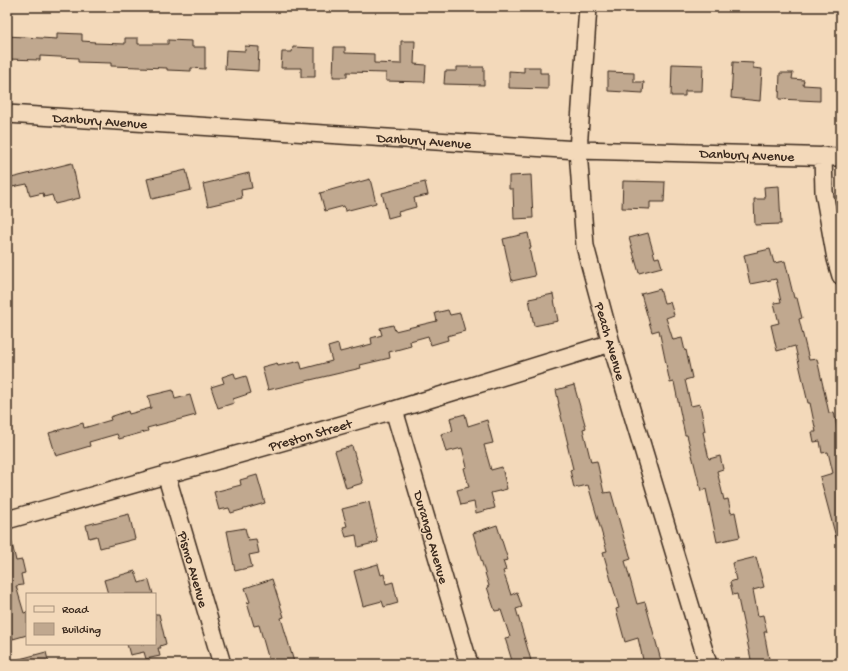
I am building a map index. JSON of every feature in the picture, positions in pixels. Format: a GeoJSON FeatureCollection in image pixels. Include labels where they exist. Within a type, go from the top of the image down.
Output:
{"type":"FeatureCollection","features":[{"type":"Feature","properties":{"kind":"street","name":"Peach Avenue"},"geometry":{"type":"LineString","coordinates":[[588,7],[578,150],[585,246],[611,343],[708,664]]}},
{"type":"Feature","properties":{"kind":"street","name":"Danbury Avenue"},"geometry":{"type":"LineString","coordinates":[[7,114],[578,150],[824,156],[841,158]]}},
{"type":"Feature","properties":{"kind":"street"},"geometry":{"type":"LineString","coordinates":[[824,156],[824,192],[834,252],[841,276]]}},
{"type":"Feature","properties":{"kind":"street","name":"Preston Street"},"geometry":{"type":"LineString","coordinates":[[7,520],[394,410],[611,343]]}},
{"type":"Feature","properties":{"kind":"street","name":"Durango Avenue"},"geometry":{"type":"LineString","coordinates":[[394,410],[469,664]]}},
{"type":"Feature","properties":{"kind":"street","name":"Pismo Avenue"},"geometry":{"type":"LineString","coordinates":[[166,474],[222,664]]}},
{"type":"Feature","properties":{"kind":"building"},"geometry":{"type":"Polygon","coordinates":[[[57,33],[82,34],[82,41],[95,42],[94,43],[125,44],[125,38],[138,38],[138,44],[168,44],[168,40],[192,41],[192,47],[205,47],[205,69],[191,68],[191,71],[167,70],[167,68],[111,66],[111,63],[78,62],[78,58],[40,56],[40,60],[7,59],[7,36],[57,39],[57,33]]]}},
{"type":"Feature","properties":{"kind":"building"},"geometry":{"type":"Polygon","coordinates":[[[401,41],[415,41],[414,64],[426,65],[425,82],[386,81],[386,73],[347,72],[347,77],[333,77],[334,47],[345,47],[345,53],[374,54],[374,63],[401,64],[401,41]]]}},
{"type":"Feature","properties":{"kind":"building"},"geometry":{"type":"Polygon","coordinates":[[[245,46],[259,47],[258,71],[225,69],[226,50],[245,51],[245,46]]]}},
{"type":"Feature","properties":{"kind":"building"},"geometry":{"type":"Polygon","coordinates":[[[293,47],[315,48],[315,77],[301,77],[301,68],[281,68],[282,52],[292,52],[293,47]]]}},
{"type":"Feature","properties":{"kind":"building"},"geometry":{"type":"Polygon","coordinates":[[[733,62],[753,63],[753,68],[762,69],[760,101],[731,98],[733,62]]]}},
{"type":"Feature","properties":{"kind":"building"},"geometry":{"type":"Polygon","coordinates":[[[672,64],[703,65],[702,91],[685,91],[685,96],[671,96],[672,64]]]}},
{"type":"Feature","properties":{"kind":"building"},"geometry":{"type":"Polygon","coordinates":[[[457,67],[484,67],[484,85],[444,84],[445,71],[457,71],[457,67]]]}},
{"type":"Feature","properties":{"kind":"building"},"geometry":{"type":"Polygon","coordinates":[[[524,67],[540,67],[540,73],[548,73],[548,89],[509,88],[509,71],[524,72],[524,67]]]}},
{"type":"Feature","properties":{"kind":"building"},"geometry":{"type":"Polygon","coordinates":[[[608,72],[634,73],[634,82],[644,82],[643,93],[608,91],[608,72]]]}},
{"type":"Feature","properties":{"kind":"building"},"geometry":{"type":"Polygon","coordinates":[[[780,73],[793,73],[792,79],[804,80],[803,85],[820,86],[820,101],[779,99],[780,73]]]}},
{"type":"Feature","properties":{"kind":"building"},"geometry":{"type":"Polygon","coordinates":[[[72,163],[80,198],[55,204],[52,195],[44,197],[43,193],[30,196],[27,184],[7,188],[7,179],[72,163]]]}},
{"type":"Feature","properties":{"kind":"building"},"geometry":{"type":"Polygon","coordinates":[[[186,170],[191,190],[152,199],[147,179],[186,170]]]}},
{"type":"Feature","properties":{"kind":"building"},"geometry":{"type":"Polygon","coordinates":[[[249,173],[252,188],[241,190],[242,198],[208,206],[203,184],[249,173]]]}},
{"type":"Feature","properties":{"kind":"building"},"geometry":{"type":"Polygon","coordinates":[[[531,175],[533,218],[514,219],[513,189],[509,189],[509,176],[531,175]]]}},
{"type":"Feature","properties":{"kind":"building"},"geometry":{"type":"Polygon","coordinates":[[[370,179],[376,203],[345,211],[344,206],[325,211],[320,193],[370,179]]]}},
{"type":"Feature","properties":{"kind":"building"},"geometry":{"type":"Polygon","coordinates":[[[623,181],[665,182],[664,202],[650,202],[650,209],[622,208],[623,181]]]}},
{"type":"Feature","properties":{"kind":"building"},"geometry":{"type":"Polygon","coordinates":[[[425,182],[428,195],[414,198],[416,207],[398,212],[399,215],[388,218],[382,193],[425,182]]]}},
{"type":"Feature","properties":{"kind":"building"},"geometry":{"type":"Polygon","coordinates":[[[779,186],[781,224],[755,225],[754,199],[765,199],[764,187],[779,186]]]}},
{"type":"Feature","properties":{"kind":"building"},"geometry":{"type":"Polygon","coordinates":[[[528,233],[531,248],[529,248],[535,276],[512,281],[503,239],[528,233]]]}},
{"type":"Feature","properties":{"kind":"building"},"geometry":{"type":"Polygon","coordinates":[[[648,233],[655,258],[659,257],[662,267],[639,273],[629,238],[648,233]]]}},
{"type":"Feature","properties":{"kind":"building"},"geometry":{"type":"Polygon","coordinates":[[[770,249],[774,263],[785,261],[794,298],[797,298],[802,318],[799,319],[809,360],[817,359],[829,413],[834,412],[841,448],[841,540],[837,541],[820,477],[833,473],[828,452],[822,453],[820,441],[814,442],[812,432],[816,432],[795,346],[777,351],[771,325],[779,323],[774,303],[781,302],[776,279],[750,284],[744,255],[770,249]]]}},
{"type":"Feature","properties":{"kind":"building"},"geometry":{"type":"Polygon","coordinates":[[[660,289],[664,303],[670,302],[674,315],[666,318],[673,340],[682,338],[685,351],[686,350],[692,378],[685,380],[691,406],[700,404],[705,431],[703,432],[709,459],[720,456],[723,469],[717,471],[724,500],[728,499],[731,513],[735,512],[740,537],[717,542],[706,489],[701,491],[687,435],[685,435],[674,382],[670,383],[659,330],[652,332],[641,294],[660,289]]]}},
{"type":"Feature","properties":{"kind":"building"},"geometry":{"type":"Polygon","coordinates":[[[553,294],[558,321],[534,326],[529,299],[553,294]]]}},
{"type":"Feature","properties":{"kind":"building"},"geometry":{"type":"Polygon","coordinates":[[[448,310],[450,315],[460,313],[465,331],[447,336],[448,340],[431,345],[428,336],[410,341],[411,346],[389,352],[390,358],[360,365],[361,368],[268,390],[262,367],[277,363],[278,366],[300,361],[302,369],[332,361],[328,347],[338,344],[340,352],[372,344],[371,338],[382,335],[380,328],[393,325],[395,331],[437,321],[435,313],[448,310]]]}},
{"type":"Feature","properties":{"kind":"building"},"geometry":{"type":"Polygon","coordinates":[[[234,373],[236,379],[246,376],[251,393],[233,399],[234,403],[218,408],[211,387],[224,383],[222,377],[234,373]]]}},
{"type":"Feature","properties":{"kind":"building"},"geometry":{"type":"Polygon","coordinates":[[[574,385],[586,428],[583,429],[591,462],[597,461],[604,493],[611,492],[631,559],[625,561],[637,604],[645,602],[662,664],[644,664],[638,638],[625,642],[616,609],[619,608],[603,552],[607,551],[588,485],[574,488],[570,470],[573,469],[556,390],[574,385]]]}},
{"type":"Feature","properties":{"kind":"building"},"geometry":{"type":"Polygon","coordinates":[[[173,390],[175,399],[190,395],[196,415],[147,428],[148,431],[119,439],[117,434],[89,442],[90,446],[56,456],[49,433],[83,423],[84,428],[111,420],[110,417],[128,411],[129,414],[151,408],[148,396],[173,390]]]}},
{"type":"Feature","properties":{"kind":"building"},"geometry":{"type":"Polygon","coordinates":[[[465,414],[468,426],[487,420],[493,443],[484,445],[491,470],[502,467],[507,489],[491,493],[495,508],[476,513],[474,502],[461,505],[457,490],[469,487],[464,468],[467,467],[462,448],[446,452],[441,434],[453,431],[450,418],[465,414]]]}},
{"type":"Feature","properties":{"kind":"building"},"geometry":{"type":"Polygon","coordinates":[[[352,446],[363,483],[346,488],[335,451],[352,446]]]}},
{"type":"Feature","properties":{"kind":"building"},"geometry":{"type":"Polygon","coordinates":[[[257,475],[265,503],[231,513],[229,508],[219,510],[214,492],[241,485],[240,480],[257,475]]]}},
{"type":"Feature","properties":{"kind":"building"},"geometry":{"type":"Polygon","coordinates":[[[369,502],[378,542],[358,547],[356,535],[346,537],[343,527],[347,526],[342,509],[369,502]]]}},
{"type":"Feature","properties":{"kind":"building"},"geometry":{"type":"Polygon","coordinates":[[[129,514],[135,539],[100,548],[97,536],[89,538],[86,525],[129,514]]]}},
{"type":"Feature","properties":{"kind":"building"},"geometry":{"type":"Polygon","coordinates":[[[497,525],[508,560],[503,561],[506,570],[503,571],[511,595],[517,592],[522,607],[516,609],[532,664],[513,664],[505,638],[510,637],[501,610],[495,611],[473,533],[497,525]]]}},
{"type":"Feature","properties":{"kind":"building"},"geometry":{"type":"Polygon","coordinates":[[[245,528],[248,540],[256,539],[259,553],[249,555],[252,567],[235,571],[227,531],[245,528]]]}},
{"type":"Feature","properties":{"kind":"building"},"geometry":{"type":"Polygon","coordinates":[[[7,539],[11,539],[16,561],[22,560],[25,573],[21,574],[23,585],[16,586],[24,613],[26,612],[26,635],[13,639],[7,617],[7,539]]]}},
{"type":"Feature","properties":{"kind":"building"},"geometry":{"type":"Polygon","coordinates":[[[756,557],[764,587],[753,590],[758,616],[763,615],[767,632],[764,632],[770,664],[752,664],[737,594],[733,595],[730,582],[736,580],[732,563],[756,557]]]}},
{"type":"Feature","properties":{"kind":"building"},"geometry":{"type":"Polygon","coordinates":[[[378,564],[381,575],[384,574],[386,584],[393,582],[398,603],[384,607],[382,601],[363,606],[354,571],[378,564]]]}},
{"type":"Feature","properties":{"kind":"building"},"geometry":{"type":"Polygon","coordinates":[[[135,571],[139,583],[149,580],[153,593],[108,593],[104,580],[135,571]]]}},
{"type":"Feature","properties":{"kind":"building"},"geometry":{"type":"Polygon","coordinates":[[[272,579],[284,617],[281,618],[294,662],[285,664],[270,664],[259,625],[254,626],[247,603],[250,602],[245,588],[272,579]]]}},
{"type":"Feature","properties":{"kind":"building"},"geometry":{"type":"Polygon","coordinates":[[[156,614],[159,614],[166,644],[160,646],[161,648],[158,648],[160,656],[146,659],[144,652],[130,655],[127,645],[156,645],[156,614]]]}},
{"type":"Feature","properties":{"kind":"building"},"geometry":{"type":"Polygon","coordinates":[[[46,652],[49,664],[13,664],[12,661],[46,652]]]}}]}
